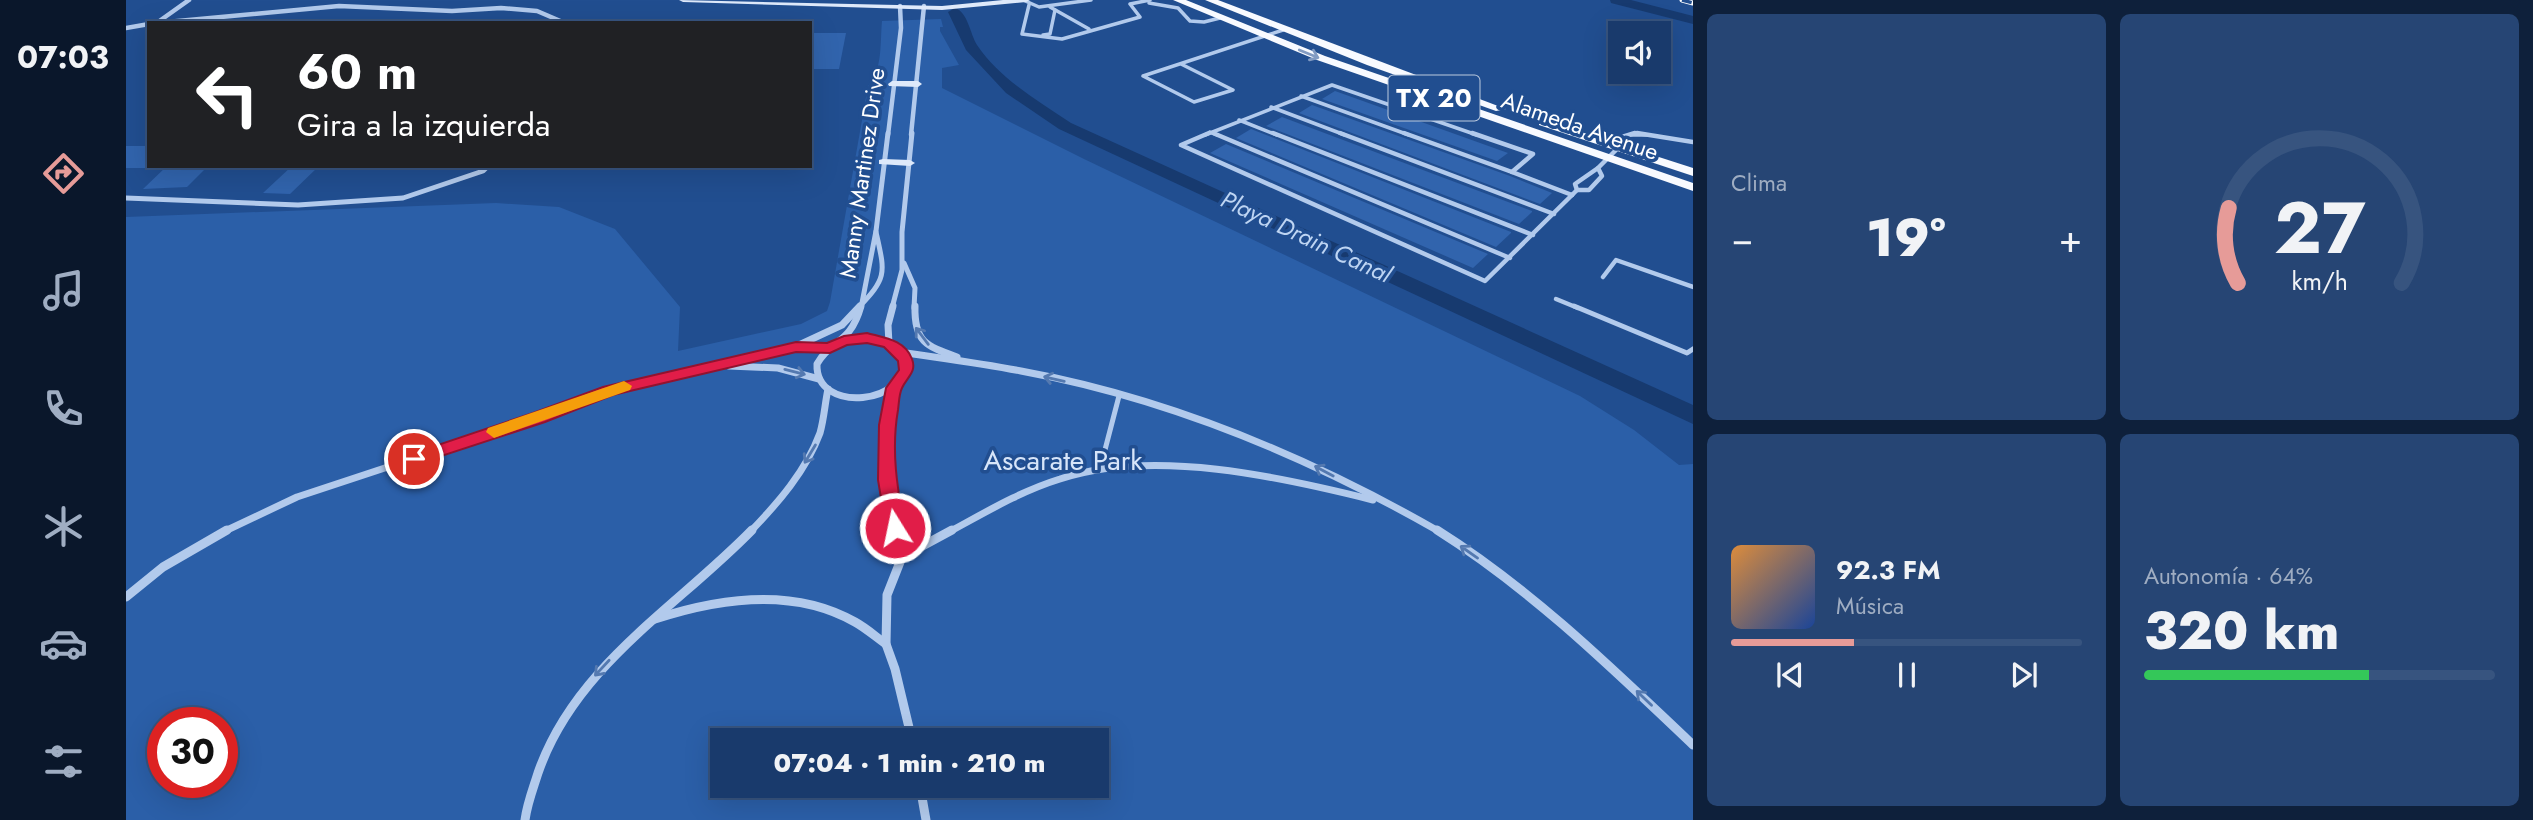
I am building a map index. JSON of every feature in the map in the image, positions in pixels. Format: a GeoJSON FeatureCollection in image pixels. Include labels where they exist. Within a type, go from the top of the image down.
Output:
{"type":"FeatureCollection","features":[{"type":"Feature","properties":{"kind":"main road"},"geometry":{"type":"LineString","coordinates":[[684,0],[942,8],[1022,1]]}},
{"type":"Feature","properties":{"kind":"main road"},"geometry":{"type":"LineString","coordinates":[[924,6],[951,0]]}},
{"type":"Feature","properties":{"kind":"main road","name":"Alameda Avenue"},"geometry":{"type":"LineString","coordinates":[[1178,0],[1333,63],[1693,187]]}},
{"type":"Feature","properties":{"kind":"main road","name":"Alameda Avenue"},"geometry":{"type":"LineString","coordinates":[[1210,0],[1371,63],[1693,172]]}},
{"type":"Feature","properties":{"kind":"main road"},"geometry":{"type":"LineString","coordinates":[[1225,0],[1245,14]]}},
{"type":"Feature","properties":{"kind":"main road"},"geometry":{"type":"LineString","coordinates":[[892,84],[918,84]]}},
{"type":"Feature","properties":{"kind":"main road"},"geometry":{"type":"LineString","coordinates":[[883,162],[910,163]]}},
{"type":"Feature","properties":{"kind":"street"},"geometry":{"type":"LineString","coordinates":[[160,21],[189,0]]}},
{"type":"Feature","properties":{"kind":"street"},"geometry":{"type":"LineString","coordinates":[[178,21],[339,6],[452,11],[501,8],[537,11],[560,21]]}},
{"type":"Feature","properties":{"kind":"street","name":"Manny Martinez Drive"},"geometry":{"type":"LineString","coordinates":[[844,341],[853,329],[861,305],[871,242],[876,230],[892,84],[901,29],[900,6]]}},
{"type":"Feature","properties":{"kind":"street","name":"Manny Martinez Drive"},"geometry":{"type":"LineString","coordinates":[[889,344],[887,327],[890,310],[904,262],[902,232],[924,6]]}},
{"type":"Feature","properties":{"kind":"street"},"geometry":{"type":"LineString","coordinates":[[126,28],[147,24]]}},
{"type":"Feature","properties":{"kind":"street"},"geometry":{"type":"LineString","coordinates":[[126,198],[298,205],[403,198],[486,168]]}},
{"type":"Feature","properties":{"kind":"street"},"geometry":{"type":"LineString","coordinates":[[126,597],[163,567],[210,538],[297,497],[539,418],[608,391],[657,377],[722,366],[796,347],[842,325],[876,289],[884,270],[876,230]]}},
{"type":"Feature","properties":{"kind":"street"},"geometry":{"type":"LineString","coordinates":[[904,262],[915,288],[914,326],[920,339],[948,355],[981,364]]}},
{"type":"Feature","properties":{"kind":"street"},"geometry":{"type":"LineString","coordinates":[[819,379],[818,363],[830,348],[844,341],[867,338],[889,344],[900,352],[905,361],[906,370],[894,388],[887,425],[886,462],[902,557]]}},
{"type":"Feature","properties":{"kind":"street"},"geometry":{"type":"LineString","coordinates":[[796,347],[830,348]]}},
{"type":"Feature","properties":{"kind":"street"},"geometry":{"type":"LineString","coordinates":[[900,352],[1022,371],[1119,396],[1176,413],[1297,457],[1439,531],[1496,571],[1609,665],[1693,746]]}},
{"type":"Feature","properties":{"kind":"street"},"geometry":{"type":"LineString","coordinates":[[722,366],[778,369],[819,379],[828,389],[853,398],[882,394],[894,388]]}},
{"type":"Feature","properties":{"kind":"street"},"geometry":{"type":"LineString","coordinates":[[525,820],[543,757],[566,712],[589,681],[629,639],[742,538],[794,479],[815,447],[823,425],[828,389]]}},
{"type":"Feature","properties":{"kind":"street"},"geometry":{"type":"LineString","coordinates":[[909,728],[886,644],[887,594],[892,577],[902,557],[1022,493],[1062,478],[1100,469],[1147,467],[1227,470],[1284,478],[1384,503]]}},
{"type":"Feature","properties":{"kind":"street"},"geometry":{"type":"LineString","coordinates":[[651,621],[703,603],[734,598],[777,599],[817,606],[852,620],[886,644]]}},
{"type":"Feature","properties":{"kind":"street"},"geometry":{"type":"LineString","coordinates":[[922,798],[926,820]]}},
{"type":"Feature","properties":{"kind":"lane"},"geometry":{"type":"LineString","coordinates":[[1068,0],[1073,3]]}},
{"type":"Feature","properties":{"kind":"lane"},"geometry":{"type":"LineString","coordinates":[[1050,7],[1091,0]]}},
{"type":"Feature","properties":{"kind":"lane"},"geometry":{"type":"LineString","coordinates":[[1122,0],[1130,4],[1140,17]]}},
{"type":"Feature","properties":{"kind":"lane"},"geometry":{"type":"LineString","coordinates":[[1089,29],[1050,7],[1022,1],[1022,34],[1062,39],[1089,29],[1146,17]]}},
{"type":"Feature","properties":{"kind":"lane"},"geometry":{"type":"LineString","coordinates":[[1130,4],[1149,1],[1166,3],[1185,11],[1190,21]]}},
{"type":"Feature","properties":{"kind":"lane"},"geometry":{"type":"LineString","coordinates":[[1149,1],[1154,6]]}},
{"type":"Feature","properties":{"kind":"lane"},"geometry":{"type":"LineString","coordinates":[[1040,36],[1050,34],[1055,10]]}},
{"type":"Feature","properties":{"kind":"lane"},"geometry":{"type":"LineString","coordinates":[[1181,20],[1204,22],[1220,18]]}},
{"type":"Feature","properties":{"kind":"lane"},"geometry":{"type":"LineString","coordinates":[[1181,64],[1233,90],[1194,102],[1143,76],[1283,30]]}},
{"type":"Feature","properties":{"kind":"lane"},"geometry":{"type":"LineString","coordinates":[[1512,172],[1533,154],[1332,85],[1181,145],[1485,281],[1575,192],[1575,184],[1598,168],[1618,148],[1622,137],[1636,133],[1693,142]]}},
{"type":"Feature","properties":{"kind":"lane"},"geometry":{"type":"LineString","coordinates":[[1301,96],[1575,192],[1589,190],[1602,176],[1598,168]]}},
{"type":"Feature","properties":{"kind":"lane"},"geometry":{"type":"LineString","coordinates":[[1271,107],[1554,214]]}},
{"type":"Feature","properties":{"kind":"lane"},"geometry":{"type":"LineString","coordinates":[[1239,120],[1534,235]]}},
{"type":"Feature","properties":{"kind":"lane"},"geometry":{"type":"LineString","coordinates":[[1210,132],[1510,258]]}},
{"type":"Feature","properties":{"kind":"lane"},"geometry":{"type":"LineString","coordinates":[[1603,277],[1616,260],[1693,287]]}},
{"type":"Feature","properties":{"kind":"lane"},"geometry":{"type":"LineString","coordinates":[[1556,299],[1687,354],[1693,349]]}},
{"type":"Feature","properties":{"kind":"lane"},"geometry":{"type":"LineString","coordinates":[[1100,469],[1119,396]]}},
{"type":"Feature","properties":{"kind":"green space","name":"Ascarate Park"},"geometry":{"type":"Polygon","coordinates":[[[941,19],[943,27],[940,27],[940,31],[959,65],[942,68],[942,88],[1084,159],[1580,396],[1634,430],[1679,465],[1693,464],[1693,820],[126,820],[126,217],[496,203],[559,207],[615,229],[680,307],[678,351],[801,324],[827,311],[830,302],[868,86],[876,72],[882,21],[941,19]]]}},
{"type":"Feature","properties":{"kind":"building"},"geometry":{"type":"Polygon","coordinates":[[[812,33],[846,33],[839,69],[812,69],[812,33]]]}},
{"type":"Feature","properties":{"kind":"building"},"geometry":{"type":"Polygon","coordinates":[[[1335,91],[1508,153],[1497,161],[1322,99],[1335,91]]]}},
{"type":"Feature","properties":{"kind":"building"},"geometry":{"type":"Polygon","coordinates":[[[1312,105],[1552,193],[1540,204],[1299,113],[1312,105]]]}},
{"type":"Feature","properties":{"kind":"building"},"geometry":{"type":"Polygon","coordinates":[[[1282,117],[1532,212],[1519,224],[1266,126],[1282,117]]]}},
{"type":"Feature","properties":{"kind":"building"},"geometry":{"type":"Polygon","coordinates":[[[1251,129],[1511,233],[1496,247],[1236,138],[1251,129]]]}},
{"type":"Feature","properties":{"kind":"building"},"geometry":{"type":"Polygon","coordinates":[[[1226,144],[1488,254],[1473,268],[1210,153],[1226,144]]]}},
{"type":"Feature","properties":{"kind":"building"},"geometry":{"type":"Polygon","coordinates":[[[126,146],[147,146],[147,168],[126,168],[126,146]]]}},
{"type":"Feature","properties":{"kind":"building"},"geometry":{"type":"Polygon","coordinates":[[[165,168],[206,168],[187,187],[143,189],[165,168]]]}},
{"type":"Feature","properties":{"kind":"building"},"geometry":{"type":"Polygon","coordinates":[[[290,168],[317,168],[290,194],[263,193],[290,168]]]}},
{"type":"Feature","properties":{"kind":"waterway"},"geometry":{"type":"LineString","coordinates":[[1616,0],[1693,20]]}},
{"type":"Feature","properties":{"kind":"waterway","name":"Playa Drain Canal"},"geometry":{"type":"LineString","coordinates":[[955,12],[971,47],[1011,90],[1065,126],[1693,415]]}},
{"type":"Feature","properties":{"kind":"railway"},"geometry":{"type":"LineString","coordinates":[[1682,0],[1693,3]]}},
{"type":"Feature","properties":{"kind":"slow traffic"},"geometry":{"type":"LineString","coordinates":[[494,432],[624,386]]}},
{"type":"Feature","properties":{"kind":"route"},"geometry":{"type":"LineString","coordinates":[[414,459],[539,418],[608,391],[657,377],[722,366],[796,347],[830,348],[844,341],[867,338],[889,344],[900,352],[905,361],[906,370],[902,380],[894,388],[887,425],[887,480],[895,528]]}}]}
